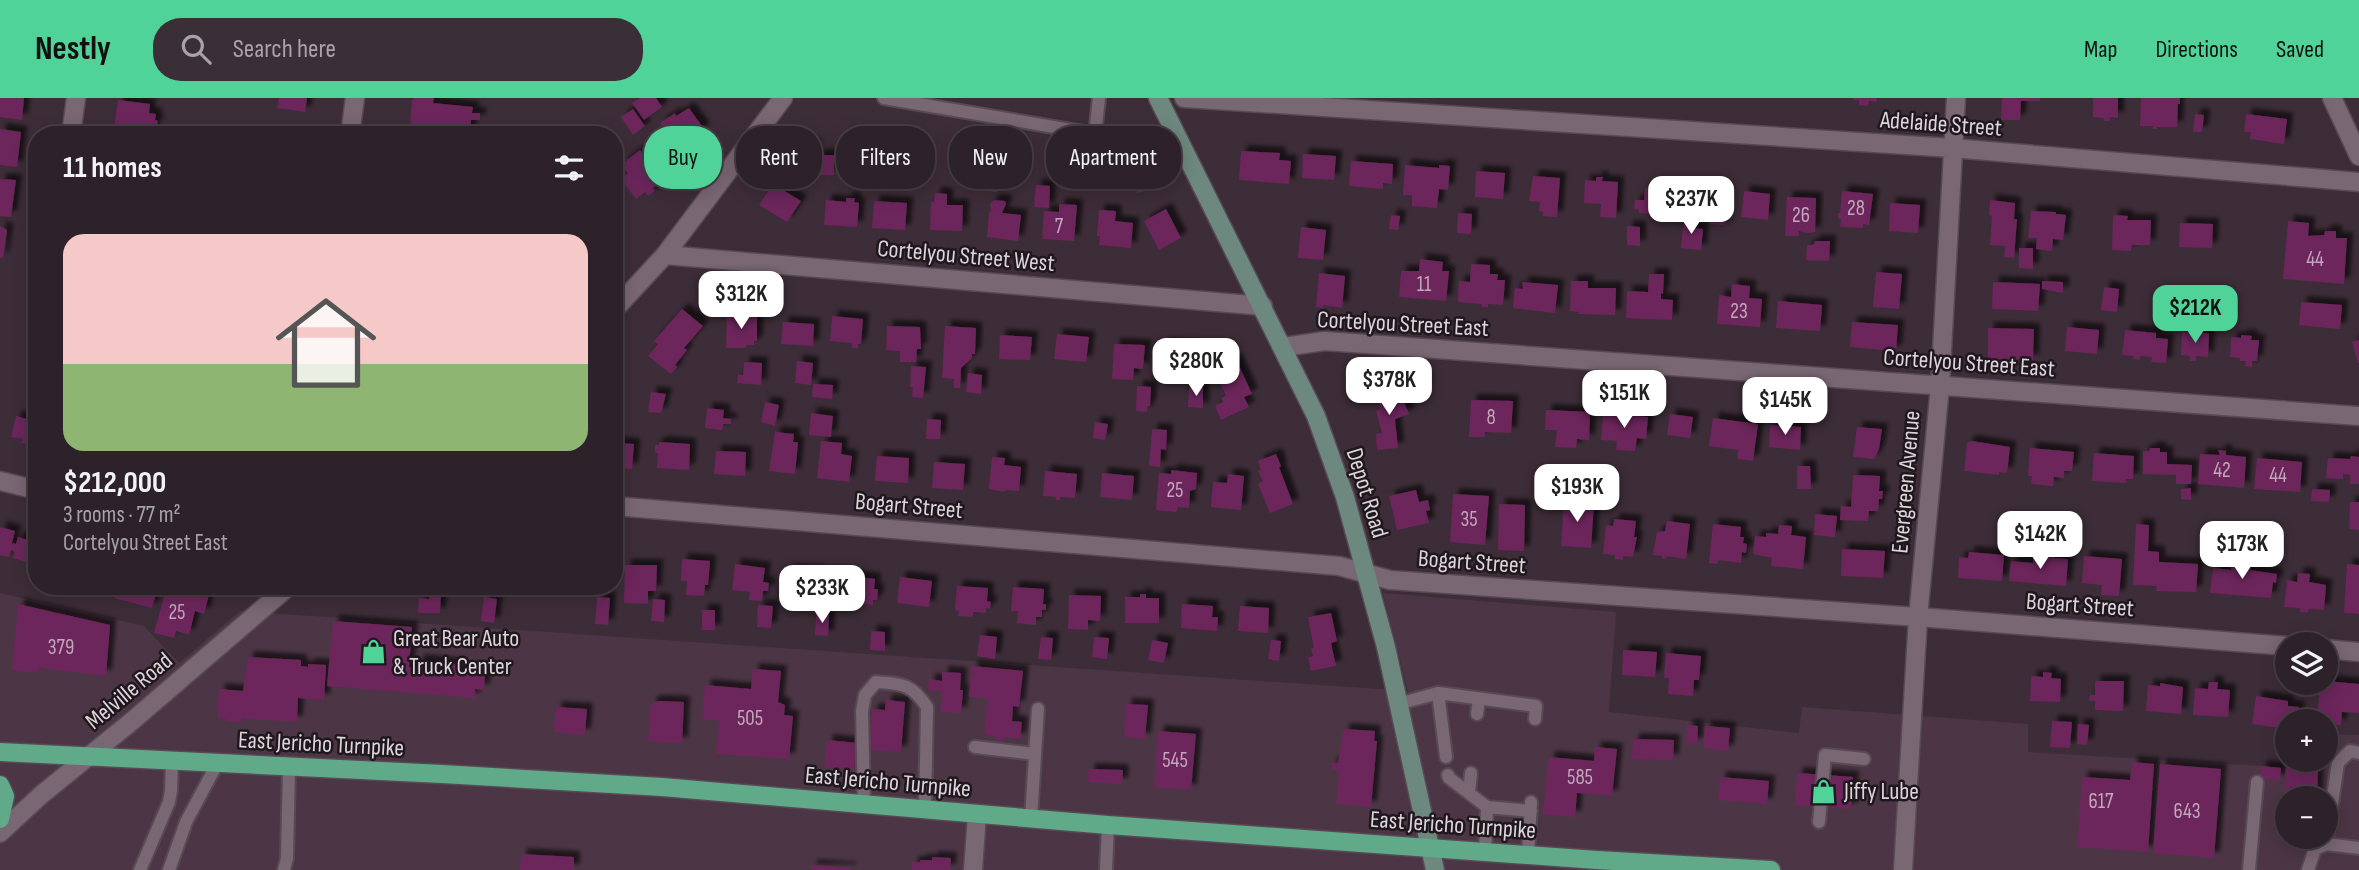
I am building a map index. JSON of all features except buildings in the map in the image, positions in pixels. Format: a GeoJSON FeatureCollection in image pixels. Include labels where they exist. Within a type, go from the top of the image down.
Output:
{"type":"FeatureCollection","features":[{"type":"Feature","properties":{"kind":"main road","name":"East Jericho Turnpike"},"geometry":{"type":"LineString","coordinates":[[0,752],[662,788],[1108,825],[1528,855],[1597,865],[1771,870]]}},
{"type":"Feature","properties":{"kind":"main road"},"geometry":{"type":"LineString","coordinates":[[0,785],[5,796],[0,819]]}},
{"type":"Feature","properties":{"kind":"street"},"geometry":{"type":"LineString","coordinates":[[72,126],[76,98]]}},
{"type":"Feature","properties":{"kind":"street"},"geometry":{"type":"LineString","coordinates":[[351,126],[355,98]]}},
{"type":"Feature","properties":{"kind":"street"},"geometry":{"type":"LineString","coordinates":[[623,300],[665,255],[783,98]]}},
{"type":"Feature","properties":{"kind":"street","name":"Depot Road"},"geometry":{"type":"LineString","coordinates":[[1164,98],[1316,416],[1345,497],[1386,647],[1436,870]]}},
{"type":"Feature","properties":{"kind":"street","name":"Adelaide Street"},"geometry":{"type":"LineString","coordinates":[[1184,98],[1952,148],[2359,182]]}},
{"type":"Feature","properties":{"kind":"street","name":"Evergreen Avenue"},"geometry":{"type":"LineString","coordinates":[[1903,870],[1918,617],[1940,386],[1956,98]]}},
{"type":"Feature","properties":{"kind":"street"},"geometry":{"type":"LineString","coordinates":[[2332,98],[2359,156]]}},
{"type":"Feature","properties":{"kind":"street","name":"Cortelyou Street West"},"geometry":{"type":"LineString","coordinates":[[665,255],[1263,306]]}},
{"type":"Feature","properties":{"kind":"street","name":"Cortelyou Street East"},"geometry":{"type":"LineString","coordinates":[[1283,347],[1325,341],[2359,415]]}},
{"type":"Feature","properties":{"kind":"street"},"geometry":{"type":"LineString","coordinates":[[0,481],[28,488]]}},
{"type":"Feature","properties":{"kind":"street","name":"Bogart Street"},"geometry":{"type":"LineString","coordinates":[[623,507],[1339,566],[1390,580],[2275,645]]}},
{"type":"Feature","properties":{"kind":"street","name":"Melville Road"},"geometry":{"type":"LineString","coordinates":[[0,833],[40,794],[88,757],[278,595]]}},
{"type":"Feature","properties":{"kind":"street"},"geometry":{"type":"LineString","coordinates":[[2338,650],[2359,652]]}},
{"type":"Feature","properties":{"kind":"street"},"geometry":{"type":"LineString","coordinates":[[974,870],[977,814]]}},
{"type":"Feature","properties":{"kind":"lane"},"geometry":{"type":"LineString","coordinates":[[884,98],[1095,134],[1099,98]]}},
{"type":"Feature","properties":{"kind":"lane"},"geometry":{"type":"LineString","coordinates":[[864,805],[864,695],[876,682],[905,684],[927,707],[925,810]]}},
{"type":"Feature","properties":{"kind":"lane"},"geometry":{"type":"LineString","coordinates":[[1438,693],[1446,757]]}},
{"type":"Feature","properties":{"kind":"lane"},"geometry":{"type":"LineString","coordinates":[[1398,704],[1438,693],[1536,706],[1535,719]]}},
{"type":"Feature","properties":{"kind":"lane"},"geometry":{"type":"LineString","coordinates":[[1477,714],[1479,699]]}},
{"type":"Feature","properties":{"kind":"lane"},"geometry":{"type":"LineString","coordinates":[[1507,717],[1508,703]]}},
{"type":"Feature","properties":{"kind":"lane"},"geometry":{"type":"LineString","coordinates":[[1031,818],[1038,709]]}},
{"type":"Feature","properties":{"kind":"lane"},"geometry":{"type":"LineString","coordinates":[[975,747],[1035,754]]}},
{"type":"Feature","properties":{"kind":"lane"},"geometry":{"type":"LineString","coordinates":[[2335,786],[2338,763],[2350,751],[2359,753]]}},
{"type":"Feature","properties":{"kind":"lane"},"geometry":{"type":"LineString","coordinates":[[1819,822],[1825,755],[1864,759]]}},
{"type":"Feature","properties":{"kind":"lane"},"geometry":{"type":"LineString","coordinates":[[140,870],[169,802],[172,791],[172,762]]}},
{"type":"Feature","properties":{"kind":"lane"},"geometry":{"type":"LineString","coordinates":[[169,870],[186,822],[217,764]]}},
{"type":"Feature","properties":{"kind":"lane"},"geometry":{"type":"LineString","coordinates":[[284,870],[287,858],[289,768]]}},
{"type":"Feature","properties":{"kind":"lane"},"geometry":{"type":"LineString","coordinates":[[1469,793],[1471,773]]}},
{"type":"Feature","properties":{"kind":"lane"},"geometry":{"type":"LineString","coordinates":[[1448,775],[1487,807],[1531,806],[1528,855]]}},
{"type":"Feature","properties":{"kind":"lane"},"geometry":{"type":"LineString","coordinates":[[2249,870],[2256,782]]}},
{"type":"Feature","properties":{"kind":"lane"},"geometry":{"type":"LineString","coordinates":[[1485,852],[1487,807]]}},
{"type":"Feature","properties":{"kind":"lane"},"geometry":{"type":"LineString","coordinates":[[1106,870],[1108,825]]}},
{"type":"Feature","properties":{"kind":"lane"},"geometry":{"type":"LineString","coordinates":[[2338,845],[2359,848]]}},
{"type":"Feature","properties":{"kind":"lane"},"geometry":{"type":"LineString","coordinates":[[2308,870],[2315,849]]}},
{"type":"Feature","properties":{"kind":"shaded area"},"geometry":{"type":"Polygon","coordinates":[[[0,593],[144,626],[179,663],[240,611],[1408,691],[1383,593],[1616,612],[1609,712],[1799,733],[1802,707],[2028,724],[2028,752],[2275,767],[2275,772],[2338,772],[2338,734],[2359,735],[2359,870],[0,870],[0,593]]]}},
{"type":"Feature","properties":{"kind":"place","name":"Great Bear Auto & Truck Center"},"geometry":{"type":"Point","coordinates":[373,652]}},
{"type":"Feature","properties":{"kind":"place","name":"Jiffy Lube"},"geometry":{"type":"Point","coordinates":[1824,791]}}]}
